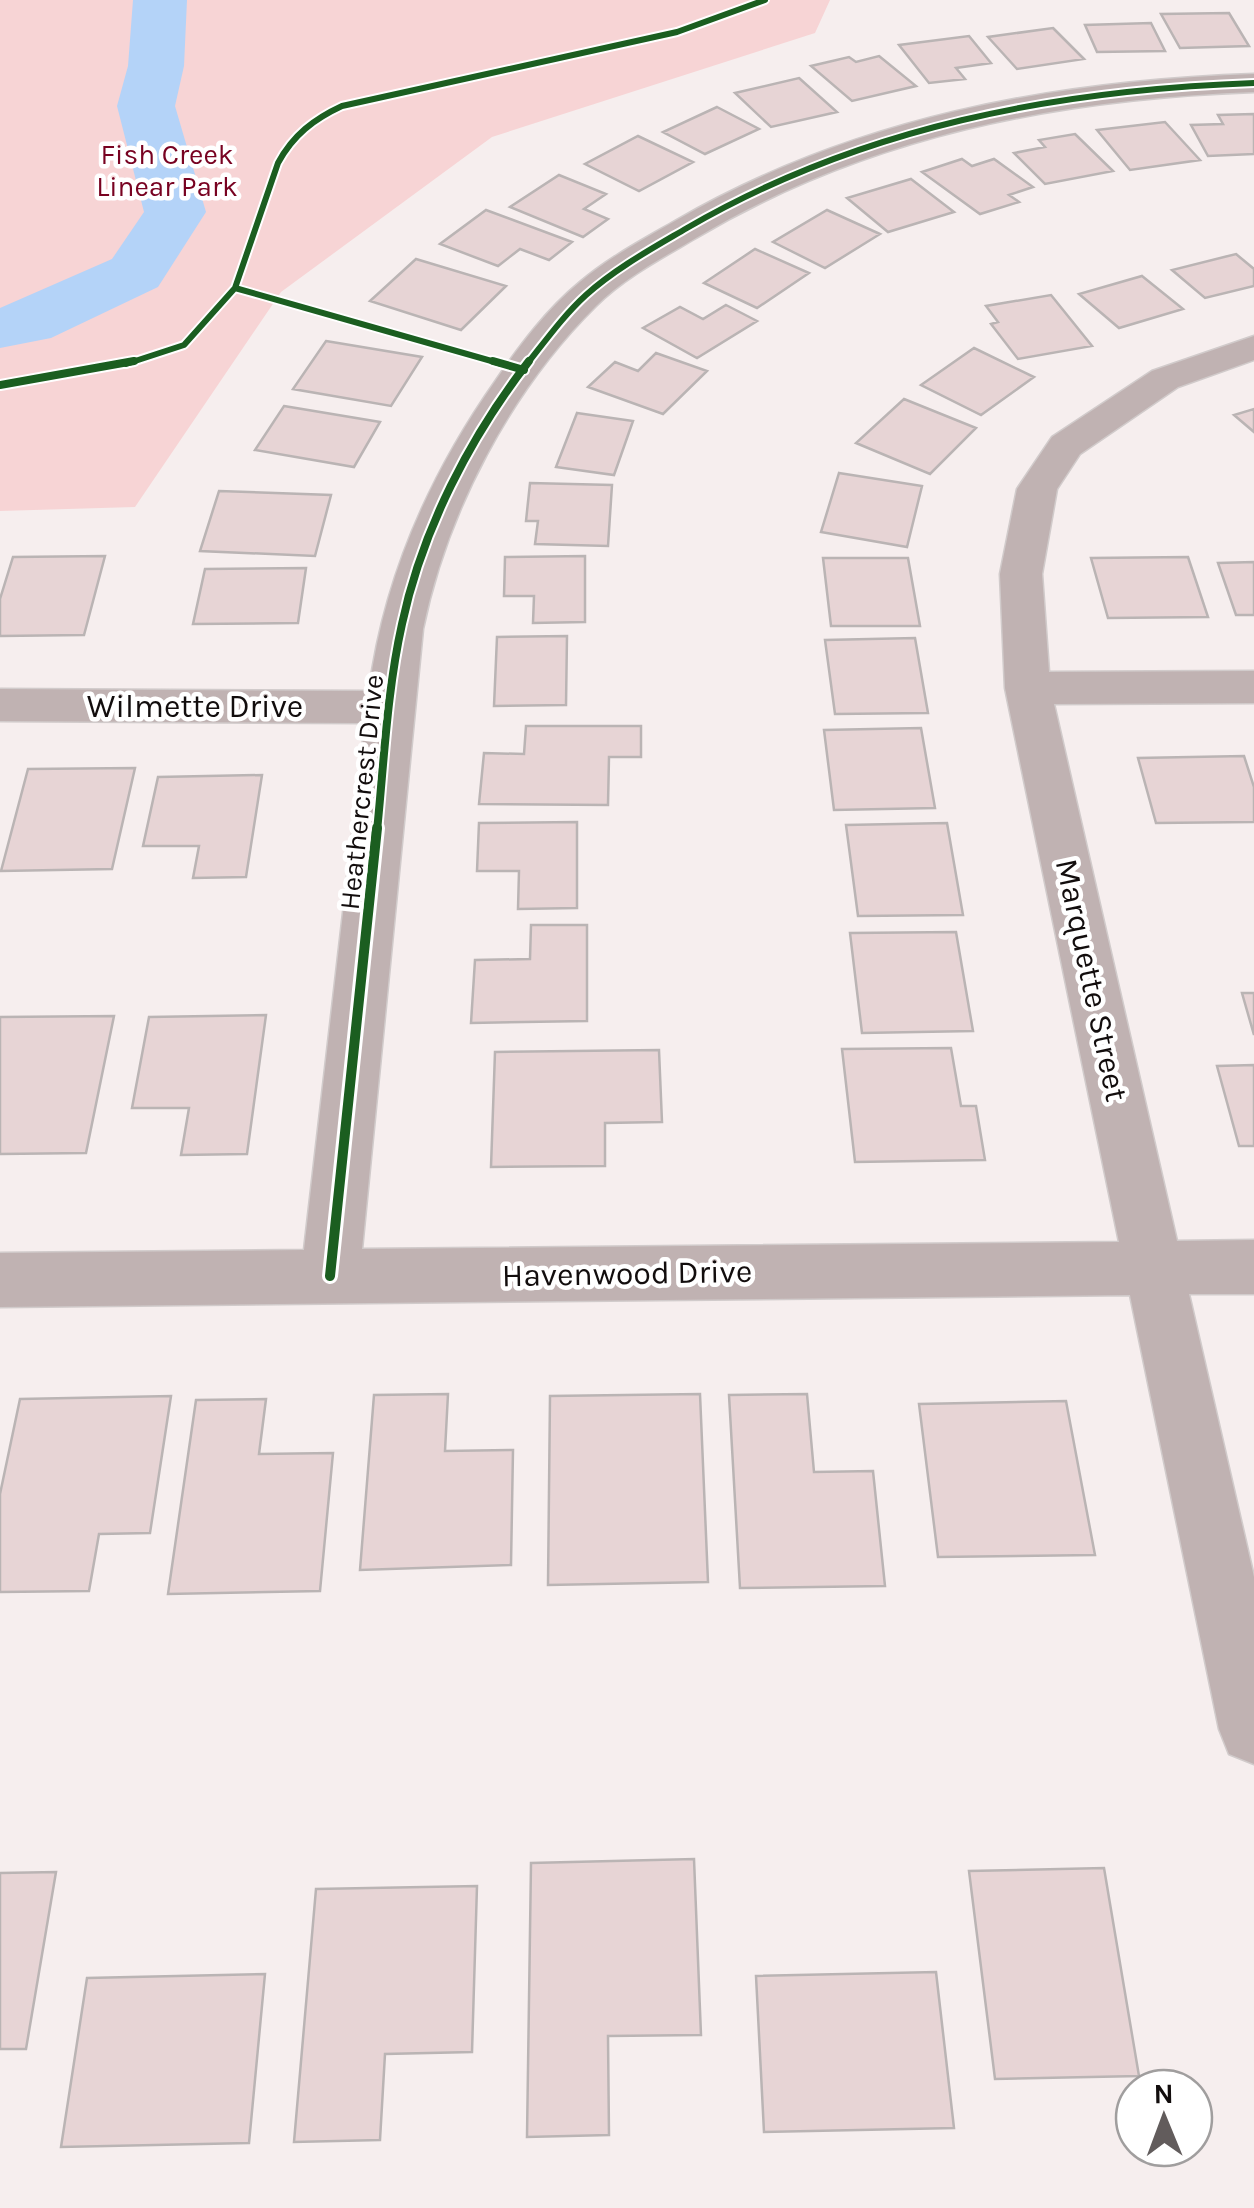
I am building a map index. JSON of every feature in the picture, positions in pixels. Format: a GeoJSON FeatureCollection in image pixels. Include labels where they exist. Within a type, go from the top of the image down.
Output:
{"type":"FeatureCollection","features":[{"type":"Feature","properties":{"kind":"street","name":"Heathercrest Drive"},"geometry":{"type":"LineString","coordinates":[[330,1276],[390,707],[403,618],[429,541],[470,453],[524,370],[584,297],[644,254],[729,204],[852,151],[951,120],[1035,103],[1254,83]]}},
{"type":"Feature","properties":{"kind":"street","name":"Marquette Street"},"geometry":{"type":"LineString","coordinates":[[1254,347],[1165,379],[1066,446],[1038,490],[1021,574],[1028,688],[1254,1729]]}},
{"type":"Feature","properties":{"kind":"street"},"geometry":{"type":"LineString","coordinates":[[1028,688],[1254,687]]}},
{"type":"Feature","properties":{"kind":"street","name":"Wilmette Drive"},"geometry":{"type":"LineString","coordinates":[[0,705],[390,707]]}},
{"type":"Feature","properties":{"kind":"street","name":"Havenwood Drive"},"geometry":{"type":"LineString","coordinates":[[0,1280],[1254,1268]]}},
{"type":"Feature","properties":{"kind":"path"},"geometry":{"type":"LineString","coordinates":[[223,302],[235,288],[241,270]]}},
{"type":"Feature","properties":{"kind":"path"},"geometry":{"type":"LineString","coordinates":[[235,288],[524,370]]}},
{"type":"Feature","properties":{"kind":"green space","name":"Fish Creek Linear Park"},"geometry":{"type":"Polygon","coordinates":[[[0,0],[830,0],[815,33],[492,137],[281,292],[135,507],[0,511],[0,0]]]}},
{"type":"Feature","properties":{"kind":"building"},"geometry":{"type":"Polygon","coordinates":[[[1229,13],[1249,46],[1180,48],[1161,14],[1229,13]]]}},
{"type":"Feature","properties":{"kind":"building"},"geometry":{"type":"Polygon","coordinates":[[[1151,23],[1165,51],[1097,52],[1085,25],[1151,23]]]}},
{"type":"Feature","properties":{"kind":"building"},"geometry":{"type":"Polygon","coordinates":[[[1053,28],[1084,59],[1017,69],[988,37],[1053,28]]]}},
{"type":"Feature","properties":{"kind":"building"},"geometry":{"type":"Polygon","coordinates":[[[969,36],[991,63],[956,68],[965,79],[929,83],[899,45],[969,36]]]}},
{"type":"Feature","properties":{"kind":"building"},"geometry":{"type":"Polygon","coordinates":[[[879,56],[916,86],[852,101],[811,66],[849,57],[856,62],[879,56]]]}},
{"type":"Feature","properties":{"kind":"building"},"geometry":{"type":"Polygon","coordinates":[[[799,78],[837,112],[771,127],[735,93],[799,78]]]}},
{"type":"Feature","properties":{"kind":"building"},"geometry":{"type":"Polygon","coordinates":[[[717,107],[759,129],[705,154],[663,132],[717,107]]]}},
{"type":"Feature","properties":{"kind":"building"},"geometry":{"type":"Polygon","coordinates":[[[1254,114],[1254,154],[1208,156],[1191,125],[1223,124],[1218,115],[1254,114]]]}},
{"type":"Feature","properties":{"kind":"building"},"geometry":{"type":"Polygon","coordinates":[[[1165,122],[1200,160],[1130,170],[1097,130],[1165,122]]]}},
{"type":"Feature","properties":{"kind":"building"},"geometry":{"type":"Polygon","coordinates":[[[1075,134],[1113,171],[1045,184],[1014,153],[1045,147],[1039,140],[1075,134]]]}},
{"type":"Feature","properties":{"kind":"building"},"geometry":{"type":"Polygon","coordinates":[[[638,136],[693,162],[639,191],[585,164],[638,136]]]}},
{"type":"Feature","properties":{"kind":"building"},"geometry":{"type":"Polygon","coordinates":[[[962,159],[972,166],[994,159],[1033,187],[1009,195],[1019,202],[980,214],[922,172],[962,159]]]}},
{"type":"Feature","properties":{"kind":"building"},"geometry":{"type":"Polygon","coordinates":[[[559,175],[606,194],[584,209],[608,219],[583,237],[510,207],[559,175]]]}},
{"type":"Feature","properties":{"kind":"building"},"geometry":{"type":"Polygon","coordinates":[[[911,179],[954,212],[888,232],[847,198],[911,179]]]}},
{"type":"Feature","properties":{"kind":"building"},"geometry":{"type":"Polygon","coordinates":[[[486,210],[572,242],[549,260],[520,249],[498,266],[440,244],[486,210]]]}},
{"type":"Feature","properties":{"kind":"building"},"geometry":{"type":"Polygon","coordinates":[[[827,210],[880,234],[825,268],[773,242],[827,210]]]}},
{"type":"Feature","properties":{"kind":"building"},"geometry":{"type":"Polygon","coordinates":[[[755,249],[809,273],[757,308],[704,283],[755,249]]]}},
{"type":"Feature","properties":{"kind":"building"},"geometry":{"type":"Polygon","coordinates":[[[1236,254],[1254,269],[1254,286],[1205,298],[1172,270],[1236,254]]]}},
{"type":"Feature","properties":{"kind":"building"},"geometry":{"type":"Polygon","coordinates":[[[416,259],[506,286],[461,330],[370,301],[416,259]]]}},
{"type":"Feature","properties":{"kind":"building"},"geometry":{"type":"Polygon","coordinates":[[[1142,276],[1183,309],[1119,328],[1079,294],[1142,276]]]}},
{"type":"Feature","properties":{"kind":"building"},"geometry":{"type":"Polygon","coordinates":[[[1051,295],[1092,346],[1018,359],[991,324],[998,322],[986,306],[1051,295]]]}},
{"type":"Feature","properties":{"kind":"building"},"geometry":{"type":"Polygon","coordinates":[[[726,305],[757,321],[697,358],[643,328],[680,307],[703,319],[726,305]]]}},
{"type":"Feature","properties":{"kind":"building"},"geometry":{"type":"Polygon","coordinates":[[[326,341],[422,357],[391,406],[293,389],[326,341]]]}},
{"type":"Feature","properties":{"kind":"building"},"geometry":{"type":"Polygon","coordinates":[[[974,348],[1034,377],[981,415],[921,385],[974,348]]]}},
{"type":"Feature","properties":{"kind":"building"},"geometry":{"type":"Polygon","coordinates":[[[656,353],[707,371],[663,414],[588,387],[615,362],[638,371],[656,353]]]}},
{"type":"Feature","properties":{"kind":"building"},"geometry":{"type":"Polygon","coordinates":[[[904,399],[976,428],[930,474],[856,443],[904,399]]]}},
{"type":"Feature","properties":{"kind":"building"},"geometry":{"type":"Polygon","coordinates":[[[284,406],[380,422],[354,467],[255,450],[284,406]]]}},
{"type":"Feature","properties":{"kind":"building"},"geometry":{"type":"Polygon","coordinates":[[[1254,409],[1254,432],[1234,415],[1254,409]]]}},
{"type":"Feature","properties":{"kind":"building"},"geometry":{"type":"Polygon","coordinates":[[[577,413],[633,421],[614,475],[556,467],[577,413]]]}},
{"type":"Feature","properties":{"kind":"building"},"geometry":{"type":"Polygon","coordinates":[[[839,473],[922,486],[907,547],[821,532],[839,473]]]}},
{"type":"Feature","properties":{"kind":"building"},"geometry":{"type":"Polygon","coordinates":[[[530,483],[612,485],[608,546],[535,544],[538,521],[526,521],[530,483]]]}},
{"type":"Feature","properties":{"kind":"building"},"geometry":{"type":"Polygon","coordinates":[[[219,491],[331,495],[315,556],[200,551],[219,491]]]}},
{"type":"Feature","properties":{"kind":"building"},"geometry":{"type":"Polygon","coordinates":[[[105,556],[84,635],[0,636],[0,599],[13,557],[105,556]]]}},
{"type":"Feature","properties":{"kind":"building"},"geometry":{"type":"Polygon","coordinates":[[[585,556],[585,622],[533,623],[534,596],[504,596],[505,557],[585,556]]]}},
{"type":"Feature","properties":{"kind":"building"},"geometry":{"type":"Polygon","coordinates":[[[1188,557],[1208,617],[1108,618],[1091,558],[1188,557]]]}},
{"type":"Feature","properties":{"kind":"building"},"geometry":{"type":"Polygon","coordinates":[[[823,558],[908,558],[920,626],[831,626],[823,558]]]}},
{"type":"Feature","properties":{"kind":"building"},"geometry":{"type":"Polygon","coordinates":[[[1254,562],[1254,615],[1236,615],[1218,563],[1254,562]]]}},
{"type":"Feature","properties":{"kind":"building"},"geometry":{"type":"Polygon","coordinates":[[[306,568],[298,623],[193,624],[205,569],[306,568]]]}},
{"type":"Feature","properties":{"kind":"building"},"geometry":{"type":"Polygon","coordinates":[[[567,636],[566,705],[494,706],[497,637],[567,636]]]}},
{"type":"Feature","properties":{"kind":"building"},"geometry":{"type":"Polygon","coordinates":[[[915,638],[928,713],[835,714],[825,640],[915,638]]]}},
{"type":"Feature","properties":{"kind":"building"},"geometry":{"type":"Polygon","coordinates":[[[526,726],[641,726],[641,757],[609,757],[608,805],[479,804],[484,753],[524,754],[526,726]]]}},
{"type":"Feature","properties":{"kind":"building"},"geometry":{"type":"Polygon","coordinates":[[[921,728],[935,808],[834,810],[824,730],[921,728]]]}},
{"type":"Feature","properties":{"kind":"building"},"geometry":{"type":"Polygon","coordinates":[[[1244,756],[1254,787],[1254,822],[1156,823],[1138,758],[1244,756]]]}},
{"type":"Feature","properties":{"kind":"building"},"geometry":{"type":"Polygon","coordinates":[[[135,768],[112,869],[1,871],[28,769],[135,768]]]}},
{"type":"Feature","properties":{"kind":"building"},"geometry":{"type":"Polygon","coordinates":[[[262,775],[246,877],[193,878],[199,846],[143,846],[158,777],[262,775]]]}},
{"type":"Feature","properties":{"kind":"building"},"geometry":{"type":"Polygon","coordinates":[[[577,822],[577,908],[518,909],[519,871],[477,871],[479,823],[577,822]]]}},
{"type":"Feature","properties":{"kind":"building"},"geometry":{"type":"Polygon","coordinates":[[[947,823],[963,915],[858,916],[846,825],[947,823]]]}},
{"type":"Feature","properties":{"kind":"building"},"geometry":{"type":"Polygon","coordinates":[[[531,925],[587,925],[587,1021],[471,1023],[475,960],[530,959],[531,925]]]}},
{"type":"Feature","properties":{"kind":"building"},"geometry":{"type":"Polygon","coordinates":[[[956,932],[973,1031],[862,1033],[850,933],[956,932]]]}},
{"type":"Feature","properties":{"kind":"building"},"geometry":{"type":"Polygon","coordinates":[[[1242,993],[1254,993],[1254,1035],[1242,993]]]}},
{"type":"Feature","properties":{"kind":"building"},"geometry":{"type":"Polygon","coordinates":[[[266,1015],[247,1154],[181,1155],[189,1108],[132,1108],[149,1017],[266,1015]]]}},
{"type":"Feature","properties":{"kind":"building"},"geometry":{"type":"Polygon","coordinates":[[[114,1016],[86,1153],[0,1154],[0,1017],[114,1016]]]}},
{"type":"Feature","properties":{"kind":"building"},"geometry":{"type":"Polygon","coordinates":[[[951,1048],[961,1106],[976,1106],[985,1160],[855,1162],[842,1049],[951,1048]]]}},
{"type":"Feature","properties":{"kind":"building"},"geometry":{"type":"Polygon","coordinates":[[[659,1050],[662,1122],[605,1123],[605,1166],[491,1167],[495,1052],[659,1050]]]}},
{"type":"Feature","properties":{"kind":"building"},"geometry":{"type":"Polygon","coordinates":[[[1254,1065],[1254,1146],[1239,1146],[1217,1066],[1254,1065]]]}},
{"type":"Feature","properties":{"kind":"building"},"geometry":{"type":"Polygon","coordinates":[[[448,1394],[445,1451],[513,1450],[511,1565],[360,1570],[374,1395],[448,1394]]]}},
{"type":"Feature","properties":{"kind":"building"},"geometry":{"type":"Polygon","coordinates":[[[700,1394],[708,1582],[548,1585],[550,1396],[700,1394]]]}},
{"type":"Feature","properties":{"kind":"building"},"geometry":{"type":"Polygon","coordinates":[[[807,1394],[814,1472],[873,1471],[885,1586],[740,1588],[729,1395],[807,1394]]]}},
{"type":"Feature","properties":{"kind":"building"},"geometry":{"type":"Polygon","coordinates":[[[171,1396],[150,1533],[99,1534],[89,1591],[0,1592],[0,1494],[20,1399],[171,1396]]]}},
{"type":"Feature","properties":{"kind":"building"},"geometry":{"type":"Polygon","coordinates":[[[266,1399],[259,1454],[333,1453],[320,1591],[168,1594],[196,1400],[266,1399]]]}},
{"type":"Feature","properties":{"kind":"building"},"geometry":{"type":"Polygon","coordinates":[[[1066,1401],[1095,1555],[938,1557],[919,1404],[1066,1401]]]}},
{"type":"Feature","properties":{"kind":"building"},"geometry":{"type":"Polygon","coordinates":[[[694,1859],[701,2035],[608,2036],[609,2135],[527,2137],[531,1863],[694,1859]]]}},
{"type":"Feature","properties":{"kind":"building"},"geometry":{"type":"Polygon","coordinates":[[[1104,1868],[1138,2068],[1114,2068],[1114,2077],[995,2079],[969,1871],[1104,1868]]]}},
{"type":"Feature","properties":{"kind":"building"},"geometry":{"type":"Polygon","coordinates":[[[56,1872],[26,2049],[0,2049],[0,1873],[56,1872]]]}},
{"type":"Feature","properties":{"kind":"building"},"geometry":{"type":"Polygon","coordinates":[[[477,1886],[472,2052],[385,2054],[380,2140],[294,2142],[316,1889],[477,1886]]]}},
{"type":"Feature","properties":{"kind":"building"},"geometry":{"type":"Polygon","coordinates":[[[936,1972],[954,2128],[764,2132],[756,1976],[936,1972]]]}},
{"type":"Feature","properties":{"kind":"building"},"geometry":{"type":"Polygon","coordinates":[[[265,1974],[249,2143],[61,2147],[87,1978],[265,1974]]]}},
{"type":"Feature","properties":{"kind":"waterway"},"geometry":{"type":"LineString","coordinates":[[0,328],[27,324],[135,273],[175,212],[146,106],[156,66],[160,0]]}},
{"type":"Feature","properties":{"kind":"cycle path"},"geometry":{"type":"LineString","coordinates":[[0,385],[116,367],[184,345],[235,288],[278,163],[288,144],[317,118],[342,106],[677,32],[765,0]]}},
{"type":"Feature","properties":{"kind":"cycle path"},"geometry":{"type":"LineString","coordinates":[[330,1276],[401,629],[415,576],[450,490],[525,366],[583,298],[609,277],[724,207],[794,173],[868,145],[1021,105],[1099,93],[1254,83]]}},
{"type":"Feature","properties":{"kind":"cycle path"},"geometry":{"type":"LineString","coordinates":[[235,288],[524,370]]}}]}
